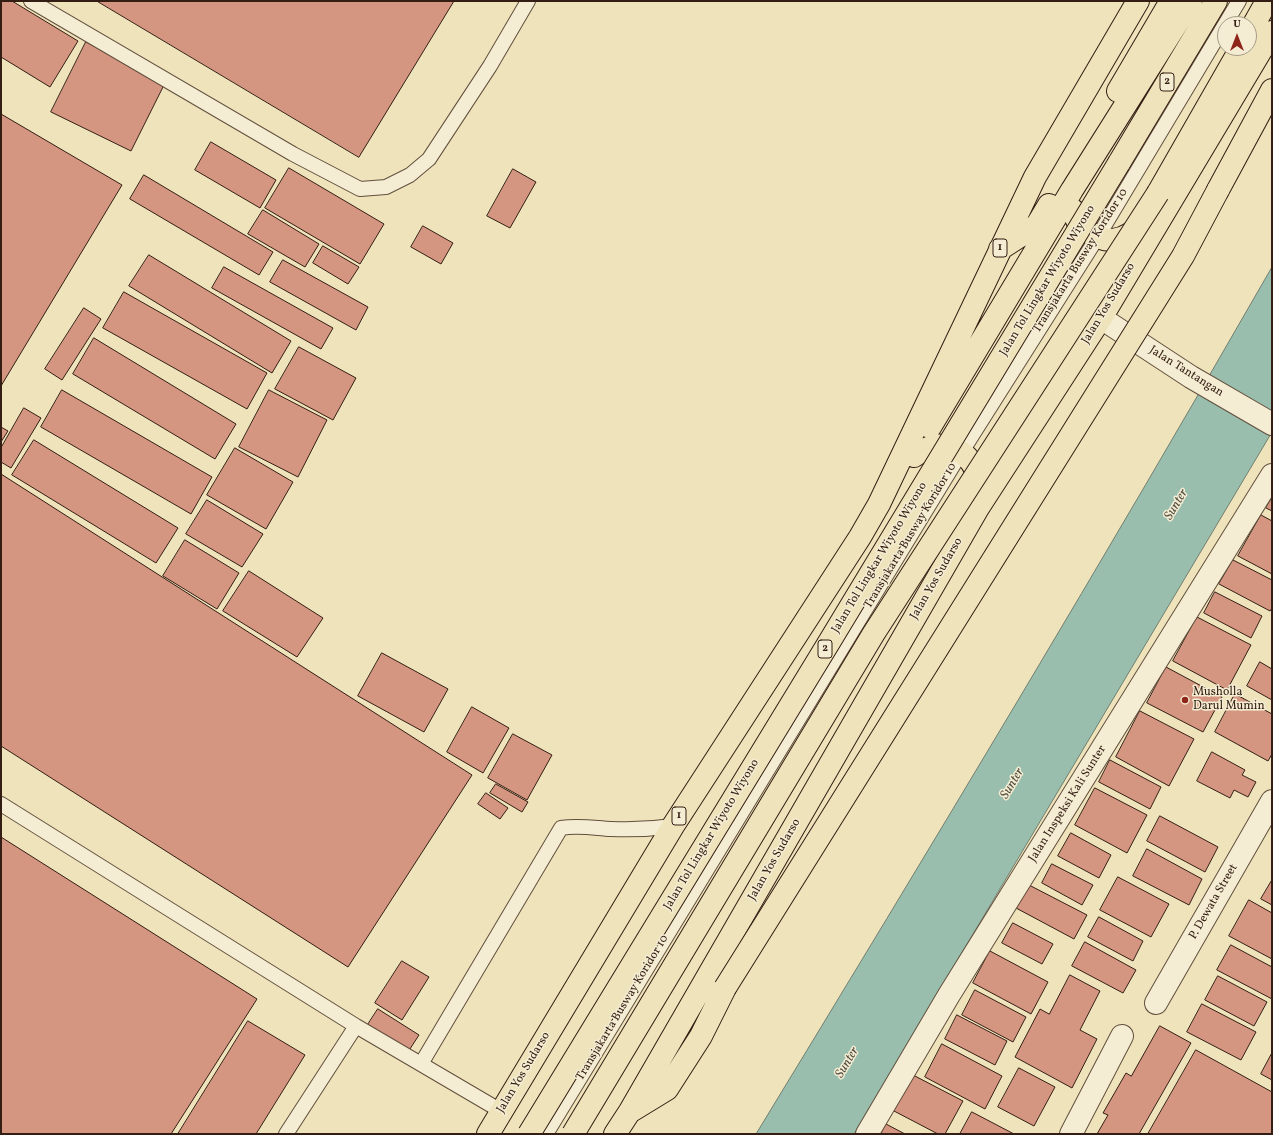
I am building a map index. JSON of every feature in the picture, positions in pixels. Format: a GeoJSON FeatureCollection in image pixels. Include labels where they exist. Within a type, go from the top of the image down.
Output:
{"type":"FeatureCollection","features":[{"type":"Feature","properties":{"kind":"highway","name":"Jalan Yos Sudarso"},"geometry":{"type":"LineString","coordinates":[[488,1134],[673,826],[860,537],[879,504],[1034,177],[1138,1]]}},
{"type":"Feature","properties":{"kind":"highway"},"geometry":{"type":"LineString","coordinates":[[999,250],[1037,225],[1171,1]]}},
{"type":"Feature","properties":{"kind":"highway","name":"Jalan Yos Sudarso"},"geometry":{"type":"LineString","coordinates":[[879,504],[914,456],[1072,190],[1191,1]]}},
{"type":"Feature","properties":{"kind":"highway","name":"Jalan Tol Lingkar Wiyoto Wiyono"},"geometry":{"type":"LineString","coordinates":[[529,1134],[841,624],[1216,1]]}},
{"type":"Feature","properties":{"kind":"highway"},"geometry":{"type":"LineString","coordinates":[[1257,20],[1268,1]]}},
{"type":"Feature","properties":{"kind":"highway","name":"Jalan Yos Sudarso"},"geometry":{"type":"LineString","coordinates":[[615,1134],[630,1111],[978,508],[1101,318],[1272,32]]}},
{"type":"Feature","properties":{"kind":"highway"},"geometry":{"type":"LineString","coordinates":[[573,1134],[874,633],[1158,193],[1236,56]]}},
{"type":"Feature","properties":{"kind":"highway"},"geometry":{"type":"LineString","coordinates":[[630,1111],[668,1089],[701,1036],[725,988],[1183,256],[1272,90]]}},
{"type":"Feature","properties":{"kind":"highway"},"geometry":{"type":"LineString","coordinates":[[1072,190],[1073,210],[1081,227],[1097,238],[1108,240],[1131,234],[1148,216]]}},
{"type":"Feature","properties":{"kind":"highway"},"geometry":{"type":"LineString","coordinates":[[914,456],[932,446],[943,446],[962,452],[969,458],[974,466],[978,485],[976,494]]}},
{"type":"Feature","properties":{"kind":"street","name":"Jalan Tantangan"},"geometry":{"type":"LineString","coordinates":[[1101,318],[1191,377],[1272,424]]}},
{"type":"Feature","properties":{"kind":"street","name":"Jalan Inspeksi Kali Sunter"},"geometry":{"type":"LineString","coordinates":[[867,1134],[950,995],[1272,474]]}},
{"type":"Feature","properties":{"kind":"street","name":"P. Dewata Street"},"geometry":{"type":"LineString","coordinates":[[1156,1003],[1272,801]]}},
{"type":"Feature","properties":{"kind":"street"},"geometry":{"type":"LineString","coordinates":[[1071,1134],[1122,1036]]}},
{"type":"Feature","properties":{"kind":"lane"},"geometry":{"type":"LineString","coordinates":[[31,1],[293,154],[360,189],[386,187],[410,175],[429,159],[490,66],[528,1]]}},
{"type":"Feature","properties":{"kind":"lane","name":"Transjakarta Busway Koridor 10"},"geometry":{"type":"LineString","coordinates":[[546,1134],[962,452],[1097,238],[1238,1]]}},
{"type":"Feature","properties":{"kind":"lane"},"geometry":{"type":"LineString","coordinates":[[1257,30],[1272,5]]}},
{"type":"Feature","properties":{"kind":"lane"},"geometry":{"type":"LineString","coordinates":[[585,1134],[896,614],[976,494],[1148,216],[1242,56]]}},
{"type":"Feature","properties":{"kind":"lane"},"geometry":{"type":"LineString","coordinates":[[1,804],[356,1026],[501,1111]]}},
{"type":"Feature","properties":{"kind":"lane"},"geometry":{"type":"LineString","coordinates":[[422,1064],[561,828],[573,826],[645,830],[673,826]]}},
{"type":"Feature","properties":{"kind":"lane"},"geometry":{"type":"LineString","coordinates":[[286,1134],[356,1026]]}},
{"type":"Feature","properties":{"kind":"water","name":"Sunter"},"geometry":{"type":"Polygon","coordinates":[[[1272,267],[1272,432],[854,1134],[756,1134],[1017,702],[1146,485],[1272,267]]]}},
{"type":"Feature","properties":{"kind":"building"},"geometry":{"type":"Polygon","coordinates":[[[1,1],[12,1],[78,41],[50,87],[1,57],[1,1]]]}},
{"type":"Feature","properties":{"kind":"building"},"geometry":{"type":"Polygon","coordinates":[[[97,1],[454,1],[359,157],[97,1]]]}},
{"type":"Feature","properties":{"kind":"building"},"geometry":{"type":"Polygon","coordinates":[[[86,42],[166,81],[131,151],[51,112],[86,42]]]}},
{"type":"Feature","properties":{"kind":"building"},"geometry":{"type":"Polygon","coordinates":[[[1,114],[122,185],[1,386],[1,114]]]}},
{"type":"Feature","properties":{"kind":"building"},"geometry":{"type":"Polygon","coordinates":[[[211,142],[276,180],[260,208],[195,170],[211,142]]]}},
{"type":"Feature","properties":{"kind":"building"},"geometry":{"type":"Polygon","coordinates":[[[289,168],[384,224],[360,264],[265,208],[289,168]]]}},
{"type":"Feature","properties":{"kind":"building"},"geometry":{"type":"Polygon","coordinates":[[[513,169],[536,182],[510,228],[487,216],[513,169]]]}},
{"type":"Feature","properties":{"kind":"building"},"geometry":{"type":"Polygon","coordinates":[[[144,175],[273,252],[259,275],[130,199],[144,175]]]}},
{"type":"Feature","properties":{"kind":"building"},"geometry":{"type":"Polygon","coordinates":[[[263,210],[319,244],[305,267],[248,234],[263,210]]]}},
{"type":"Feature","properties":{"kind":"building"},"geometry":{"type":"Polygon","coordinates":[[[423,226],[453,243],[441,264],[411,247],[423,226]]]}},
{"type":"Feature","properties":{"kind":"building"},"geometry":{"type":"Polygon","coordinates":[[[323,246],[359,267],[348,284],[313,263],[323,246]]]}},
{"type":"Feature","properties":{"kind":"building"},"geometry":{"type":"Polygon","coordinates":[[[149,255],[291,341],[272,373],[129,286],[149,255]]]}},
{"type":"Feature","properties":{"kind":"building"},"geometry":{"type":"Polygon","coordinates":[[[283,260],[368,307],[356,330],[270,282],[283,260]]]}},
{"type":"Feature","properties":{"kind":"building"},"geometry":{"type":"Polygon","coordinates":[[[224,267],[333,328],[321,349],[212,288],[224,267]]]}},
{"type":"Feature","properties":{"kind":"building"},"geometry":{"type":"Polygon","coordinates":[[[124,292],[267,373],[247,409],[103,328],[124,292]]]}},
{"type":"Feature","properties":{"kind":"building"},"geometry":{"type":"Polygon","coordinates":[[[84,308],[101,319],[62,380],[45,369],[84,308]]]}},
{"type":"Feature","properties":{"kind":"building"},"geometry":{"type":"Polygon","coordinates":[[[94,338],[236,424],[215,459],[73,374],[94,338]]]}},
{"type":"Feature","properties":{"kind":"building"},"geometry":{"type":"Polygon","coordinates":[[[299,347],[356,378],[333,420],[275,389],[299,347]]]}},
{"type":"Feature","properties":{"kind":"building"},"geometry":{"type":"Polygon","coordinates":[[[62,390],[212,477],[191,514],[41,427],[62,390]]]}},
{"type":"Feature","properties":{"kind":"building"},"geometry":{"type":"Polygon","coordinates":[[[269,390],[327,420],[298,477],[239,447],[269,390]]]}},
{"type":"Feature","properties":{"kind":"building"},"geometry":{"type":"Polygon","coordinates":[[[24,408],[41,418],[11,468],[1,462],[1,448],[24,408]]]}},
{"type":"Feature","properties":{"kind":"building"},"geometry":{"type":"Polygon","coordinates":[[[1,427],[8,431],[1,442],[1,427]]]}},
{"type":"Feature","properties":{"kind":"building"},"geometry":{"type":"Polygon","coordinates":[[[34,440],[178,528],[156,563],[12,475],[34,440]]]}},
{"type":"Feature","properties":{"kind":"building"},"geometry":{"type":"Polygon","coordinates":[[[235,448],[293,482],[266,529],[207,495],[235,448]]]}},
{"type":"Feature","properties":{"kind":"building"},"geometry":{"type":"Polygon","coordinates":[[[1,474],[472,775],[348,967],[1,746],[1,474]]]}},
{"type":"Feature","properties":{"kind":"building"},"geometry":{"type":"Polygon","coordinates":[[[1272,497],[1272,511],[1266,508],[1272,497]]]}},
{"type":"Feature","properties":{"kind":"building"},"geometry":{"type":"Polygon","coordinates":[[[207,500],[263,534],[242,567],[186,534],[207,500]]]}},
{"type":"Feature","properties":{"kind":"building"},"geometry":{"type":"Polygon","coordinates":[[[1261,515],[1272,521],[1272,574],[1238,556],[1261,515]]]}},
{"type":"Feature","properties":{"kind":"building"},"geometry":{"type":"Polygon","coordinates":[[[185,540],[239,573],[217,609],[163,576],[185,540]]]}},
{"type":"Feature","properties":{"kind":"building"},"geometry":{"type":"Polygon","coordinates":[[[1233,560],[1272,580],[1272,608],[1270,611],[1219,584],[1233,560]]]}},
{"type":"Feature","properties":{"kind":"building"},"geometry":{"type":"Polygon","coordinates":[[[249,571],[323,618],[297,657],[223,611],[249,571]]]}},
{"type":"Feature","properties":{"kind":"building"},"geometry":{"type":"Polygon","coordinates":[[[1215,592],[1262,616],[1251,638],[1204,613],[1215,592]]]}},
{"type":"Feature","properties":{"kind":"building"},"geometry":{"type":"Polygon","coordinates":[[[1197,617],[1251,645],[1227,690],[1173,661],[1197,617]]]}},
{"type":"Feature","properties":{"kind":"building"},"geometry":{"type":"Polygon","coordinates":[[[382,653],[448,689],[424,732],[358,696],[382,653]]]}},
{"type":"Feature","properties":{"kind":"building"},"geometry":{"type":"Polygon","coordinates":[[[1260,662],[1272,669],[1272,700],[1247,686],[1260,662]]]}},
{"type":"Feature","properties":{"kind":"building","name":"Musholla Darul Mumin"},"geometry":{"type":"Polygon","coordinates":[[[1166,667],[1222,697],[1203,732],[1147,703],[1166,667]]]}},
{"type":"Feature","properties":{"kind":"building"},"geometry":{"type":"Polygon","coordinates":[[[1235,694],[1272,714],[1272,754],[1268,761],[1215,732],[1235,694]]]}},
{"type":"Feature","properties":{"kind":"building"},"geometry":{"type":"Polygon","coordinates":[[[472,707],[509,728],[483,773],[447,752],[472,707]]]}},
{"type":"Feature","properties":{"kind":"building"},"geometry":{"type":"Polygon","coordinates":[[[1140,711],[1194,739],[1169,786],[1116,757],[1140,711]]]}},
{"type":"Feature","properties":{"kind":"building"},"geometry":{"type":"Polygon","coordinates":[[[513,734],[552,755],[527,800],[488,778],[513,734]]]}},
{"type":"Feature","properties":{"kind":"building"},"geometry":{"type":"Polygon","coordinates":[[[1212,752],[1245,770],[1242,775],[1256,782],[1248,797],[1234,790],[1230,798],[1197,781],[1212,752]]]}},
{"type":"Feature","properties":{"kind":"building"},"geometry":{"type":"Polygon","coordinates":[[[1110,760],[1161,787],[1150,809],[1099,782],[1110,760]]]}},
{"type":"Feature","properties":{"kind":"building"},"geometry":{"type":"Polygon","coordinates":[[[496,784],[528,802],[522,812],[490,793],[496,784]]]}},
{"type":"Feature","properties":{"kind":"building"},"geometry":{"type":"Polygon","coordinates":[[[1095,788],[1147,815],[1127,853],[1075,825],[1095,788]]]}},
{"type":"Feature","properties":{"kind":"building"},"geometry":{"type":"Polygon","coordinates":[[[486,793],[508,808],[500,819],[478,804],[486,793]]]}},
{"type":"Feature","properties":{"kind":"building"},"geometry":{"type":"Polygon","coordinates":[[[1160,816],[1218,847],[1205,872],[1147,841],[1160,816]]]}},
{"type":"Feature","properties":{"kind":"building"},"geometry":{"type":"Polygon","coordinates":[[[1071,833],[1111,855],[1099,878],[1058,856],[1071,833]]]}},
{"type":"Feature","properties":{"kind":"building"},"geometry":{"type":"Polygon","coordinates":[[[1,837],[257,999],[171,1134],[1,1134],[1,837]]]}},
{"type":"Feature","properties":{"kind":"building"},"geometry":{"type":"Polygon","coordinates":[[[1147,849],[1202,879],[1189,905],[1133,876],[1147,849]]]}},
{"type":"Feature","properties":{"kind":"building"},"geometry":{"type":"Polygon","coordinates":[[[1052,864],[1093,885],[1082,905],[1042,883],[1052,864]]]}},
{"type":"Feature","properties":{"kind":"building"},"geometry":{"type":"Polygon","coordinates":[[[1118,877],[1169,904],[1151,937],[1100,910],[1118,877]]]}},
{"type":"Feature","properties":{"kind":"building"},"geometry":{"type":"Polygon","coordinates":[[[1272,880],[1272,905],[1261,899],[1272,880]]]}},
{"type":"Feature","properties":{"kind":"building"},"geometry":{"type":"Polygon","coordinates":[[[1029,885],[1087,915],[1074,939],[1016,908],[1029,885]]]}},
{"type":"Feature","properties":{"kind":"building"},"geometry":{"type":"Polygon","coordinates":[[[1249,900],[1272,913],[1272,959],[1229,936],[1249,900]]]}},
{"type":"Feature","properties":{"kind":"building"},"geometry":{"type":"Polygon","coordinates":[[[1099,917],[1143,941],[1133,961],[1088,937],[1099,917]]]}},
{"type":"Feature","properties":{"kind":"building"},"geometry":{"type":"Polygon","coordinates":[[[1013,923],[1053,944],[1042,964],[1002,943],[1013,923]]]}},
{"type":"Feature","properties":{"kind":"building"},"geometry":{"type":"Polygon","coordinates":[[[1085,942],[1136,970],[1123,993],[1072,966],[1085,942]]]}},
{"type":"Feature","properties":{"kind":"building"},"geometry":{"type":"Polygon","coordinates":[[[1231,945],[1272,967],[1272,999],[1217,970],[1231,945]]]}},
{"type":"Feature","properties":{"kind":"building"},"geometry":{"type":"Polygon","coordinates":[[[990,951],[1048,982],[1031,1014],[973,983],[990,951]]]}},
{"type":"Feature","properties":{"kind":"building"},"geometry":{"type":"Polygon","coordinates":[[[402,961],[429,977],[402,1020],[375,1003],[402,961]]]}},
{"type":"Feature","properties":{"kind":"building"},"geometry":{"type":"Polygon","coordinates":[[[1070,975],[1100,991],[1080,1030],[1097,1039],[1072,1088],[1015,1057],[1040,1009],[1049,1014],[1070,975]]]}},
{"type":"Feature","properties":{"kind":"building"},"geometry":{"type":"Polygon","coordinates":[[[1218,976],[1267,1002],[1254,1026],[1205,1000],[1218,976]]]}},
{"type":"Feature","properties":{"kind":"building"},"geometry":{"type":"Polygon","coordinates":[[[975,990],[1026,1017],[1013,1042],[962,1015],[975,990]]]}},
{"type":"Feature","properties":{"kind":"building"},"geometry":{"type":"Polygon","coordinates":[[[1202,1004],[1256,1032],[1241,1060],[1187,1032],[1202,1004]]]}},
{"type":"Feature","properties":{"kind":"building"},"geometry":{"type":"Polygon","coordinates":[[[378,1009],[419,1035],[408,1052],[367,1026],[378,1009]]]}},
{"type":"Feature","properties":{"kind":"building"},"geometry":{"type":"Polygon","coordinates":[[[957,1015],[1007,1041],[995,1065],[945,1039],[957,1015]]]}},
{"type":"Feature","properties":{"kind":"building"},"geometry":{"type":"Polygon","coordinates":[[[248,1021],[305,1055],[256,1134],[178,1134],[248,1021]]]}},
{"type":"Feature","properties":{"kind":"building"},"geometry":{"type":"Polygon","coordinates":[[[1160,1026],[1191,1043],[1139,1134],[1097,1134],[1108,1115],[1103,1113],[1126,1073],[1131,1076],[1160,1026]]]}},
{"type":"Feature","properties":{"kind":"building"},"geometry":{"type":"Polygon","coordinates":[[[942,1044],[1002,1076],[985,1109],[925,1077],[942,1044]]]}},
{"type":"Feature","properties":{"kind":"building"},"geometry":{"type":"Polygon","coordinates":[[[1196,1050],[1272,1092],[1271,1134],[1148,1134],[1196,1050]]]}},
{"type":"Feature","properties":{"kind":"building"},"geometry":{"type":"Polygon","coordinates":[[[1272,1053],[1272,1080],[1261,1074],[1272,1053]]]}},
{"type":"Feature","properties":{"kind":"building"},"geometry":{"type":"Polygon","coordinates":[[[1019,1068],[1055,1087],[1034,1126],[998,1107],[1019,1068]]]}},
{"type":"Feature","properties":{"kind":"building"},"geometry":{"type":"Polygon","coordinates":[[[913,1075],[963,1101],[945,1134],[938,1134],[894,1111],[913,1075]]]}},
{"type":"Feature","properties":{"kind":"building"},"geometry":{"type":"Polygon","coordinates":[[[972,1112],[1014,1134],[960,1134],[972,1112]]]}},
{"type":"Feature","properties":{"kind":"building"},"geometry":{"type":"Polygon","coordinates":[[[886,1124],[905,1134],[881,1134],[886,1124]]]}},
{"type":"Feature","properties":{"kind":"place","name":"Musholla Darul Mumin"},"geometry":{"type":"Point","coordinates":[1185,700]}}]}
